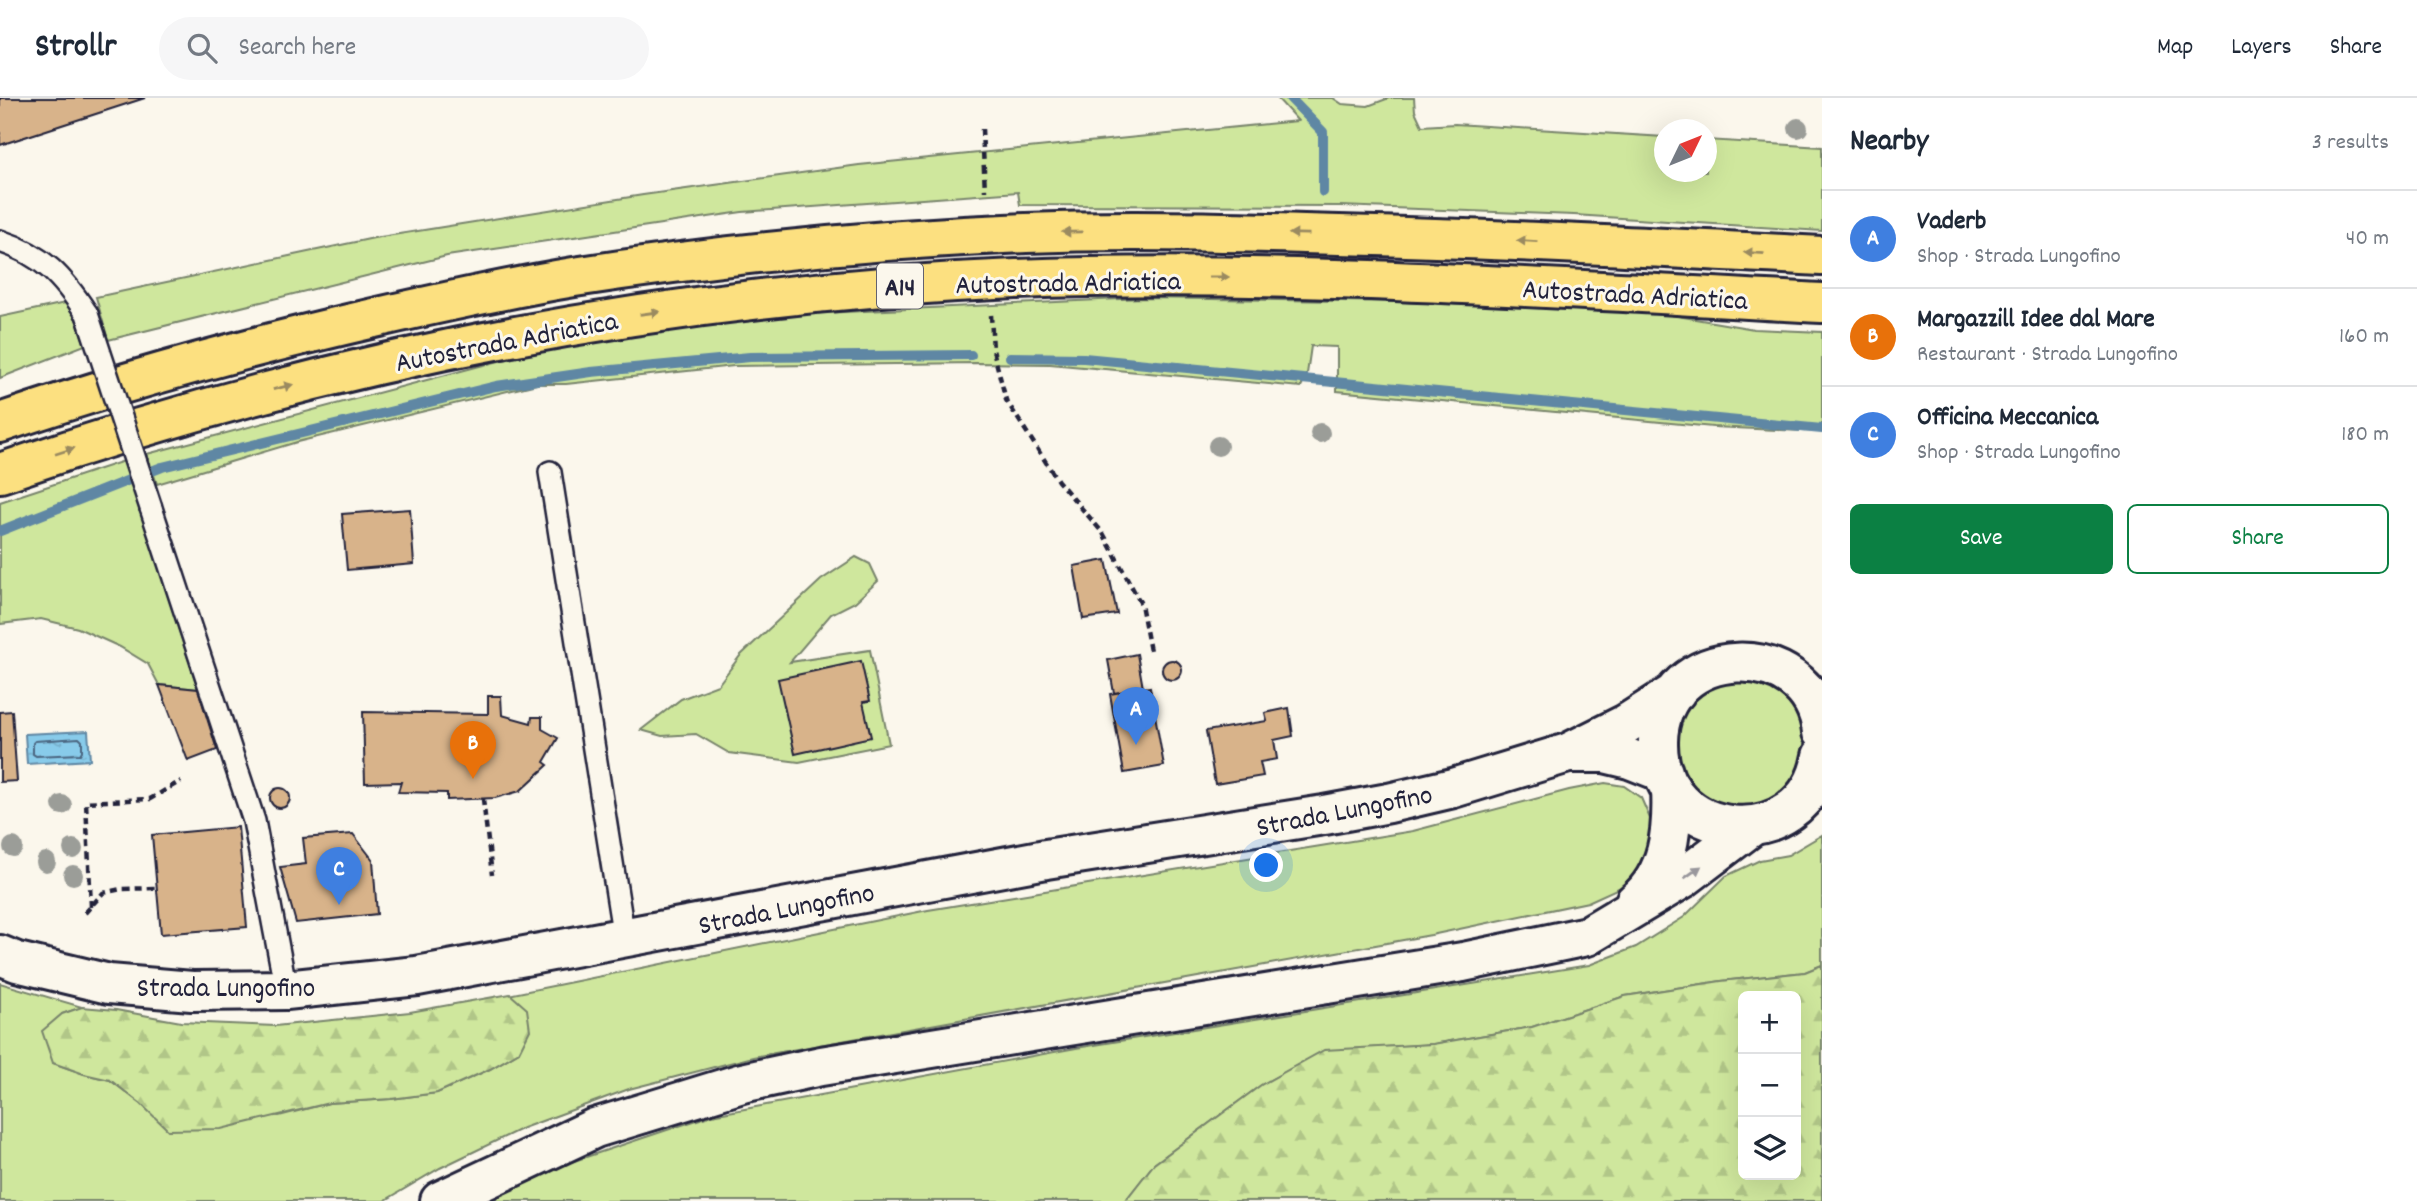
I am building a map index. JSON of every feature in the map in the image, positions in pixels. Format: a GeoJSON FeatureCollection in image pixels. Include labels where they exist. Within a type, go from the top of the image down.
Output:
{"type":"FeatureCollection","features":[{"type":"Feature","properties":{"kind":"highway","name":"Autostrada Adriatica"},"geometry":{"type":"LineString","coordinates":[[0,423],[98,390],[195,362],[450,300],[572,278],[813,246],[1031,232],[1174,230],[1416,236],[1822,256]]}},
{"type":"Feature","properties":{"kind":"highway","name":"Autostrada Adriatica"},"geometry":{"type":"LineString","coordinates":[[0,473],[219,403],[338,373],[596,321],[835,290],[1016,279],[1259,277],[1822,303]]}},
{"type":"Feature","properties":{"kind":"main road","name":"Strada Lungofino"},"geometry":{"type":"LineString","coordinates":[[0,955],[17,962],[109,984],[192,991],[286,990],[417,976],[1046,859],[1389,803],[1453,788],[1568,753],[1626,724],[1709,667],[1750,662],[1770,667]]}},
{"type":"Feature","properties":{"kind":"main road"},"geometry":{"type":"LineString","coordinates":[[1770,667],[1822,668]]}},
{"type":"Feature","properties":{"kind":"main road"},"geometry":{"type":"LineString","coordinates":[[1770,667],[1803,690],[1815,708],[1822,732]]}},
{"type":"Feature","properties":{"kind":"main road"},"geometry":{"type":"LineString","coordinates":[[1614,920],[1642,896],[1658,873],[1669,845],[1672,817],[1667,780],[1658,756],[1661,722],[1676,692]]}},
{"type":"Feature","properties":{"kind":"main road","name":"Strada Lungofino"},"geometry":{"type":"LineString","coordinates":[[1568,753],[1605,752],[1630,759],[1667,780]]}},
{"type":"Feature","properties":{"kind":"main road"},"geometry":{"type":"LineString","coordinates":[[1667,780],[1683,803],[1697,815],[1733,827],[1752,826],[1779,817],[1802,800],[1813,784],[1822,756]]}},
{"type":"Feature","properties":{"kind":"main road"},"geometry":{"type":"LineString","coordinates":[[440,1201],[595,1128],[742,1083],[821,1066],[1463,962],[1587,936],[1682,879],[1752,826]]}},
{"type":"Feature","properties":{"kind":"lane"},"geometry":{"type":"LineString","coordinates":[[0,241],[24,250],[50,266],[69,286],[87,314],[254,821],[286,990]]}},
{"type":"Feature","properties":{"kind":"lane"},"geometry":{"type":"LineString","coordinates":[[550,472],[624,939]]}},
{"type":"Feature","properties":{"kind":"path"},"geometry":{"type":"LineString","coordinates":[[982,129],[985,191]]}},
{"type":"Feature","properties":{"kind":"path"},"geometry":{"type":"LineString","coordinates":[[991,312],[993,350],[1006,400],[1058,481],[1103,533],[1141,604],[1150,651]]}},
{"type":"Feature","properties":{"kind":"path"},"geometry":{"type":"LineString","coordinates":[[91,907],[86,802],[150,799],[181,781]]}},
{"type":"Feature","properties":{"kind":"path"},"geometry":{"type":"LineString","coordinates":[[483,799],[492,875]]}},
{"type":"Feature","properties":{"kind":"path"},"geometry":{"type":"LineString","coordinates":[[85,913],[103,893],[121,889],[157,888]]}},
{"type":"Feature","properties":{"kind":"green space"},"geometry":{"type":"Polygon","coordinates":[[[1277,98],[1333,98],[1342,104],[1368,106],[1389,98],[1414,98],[1415,111],[1422,126],[1455,124],[1654,136],[1654,182],[1717,182],[1717,141],[1822,147],[1822,231],[1574,215],[1340,206],[1020,205],[1018,192],[742,212],[447,256],[108,340],[96,297],[374,238],[643,195],[859,165],[1298,121],[1277,98]]]}},
{"type":"Feature","properties":{"kind":"green space"},"geometry":{"type":"Polygon","coordinates":[[[1142,298],[1405,302],[1660,313],[1754,329],[1822,332],[1822,432],[1713,427],[1337,391],[1337,347],[1311,346],[1307,374],[1301,387],[1050,364],[734,366],[566,384],[537,384],[297,442],[157,484],[147,454],[495,362],[597,339],[800,314],[1142,298]]]}},
{"type":"Feature","properties":{"kind":"green space"},"geometry":{"type":"Polygon","coordinates":[[[70,302],[85,345],[0,378],[0,317],[70,302]]]}},
{"type":"Feature","properties":{"kind":"green space"},"geometry":{"type":"Polygon","coordinates":[[[124,461],[198,689],[159,685],[148,664],[120,647],[78,628],[41,619],[0,624],[0,502],[124,461]]]}},
{"type":"Feature","properties":{"kind":"green space"},"geometry":{"type":"Polygon","coordinates":[[[856,557],[870,564],[878,581],[855,602],[831,614],[790,662],[870,650],[889,744],[799,762],[729,753],[696,734],[662,736],[641,730],[681,699],[718,685],[740,656],[821,580],[856,557]]]}},
{"type":"Feature","properties":{"kind":"green space"},"geometry":{"type":"Polygon","coordinates":[[[1763,676],[1809,722],[1808,767],[1778,801],[1735,809],[1713,803],[1695,790],[1681,771],[1675,749],[1676,727],[1699,688],[1763,676]]]}},
{"type":"Feature","properties":{"kind":"green space"},"geometry":{"type":"Polygon","coordinates":[[[1605,783],[1624,786],[1641,798],[1655,830],[1655,844],[1634,877],[1621,887],[1588,902],[1431,935],[753,1057],[629,1089],[523,1128],[440,1168],[384,1201],[0,1201],[0,983],[82,1007],[62,1014],[53,1063],[110,1080],[140,1103],[279,1116],[329,1103],[437,1093],[490,1069],[519,1052],[508,995],[928,910],[1413,831],[1605,783]]]}},
{"type":"Feature","properties":{"kind":"green space"},"geometry":{"type":"Polygon","coordinates":[[[1822,835],[1822,965],[1805,972],[1721,981],[1625,996],[1532,1027],[1433,1044],[1324,1051],[1261,1085],[1154,1164],[1125,1201],[486,1201],[529,1176],[712,1115],[1076,1048],[1589,965],[1636,947],[1684,917],[1726,876],[1760,860],[1788,855],[1822,835]]]}},
{"type":"Feature","properties":{"kind":"green space"},"geometry":{"type":"Polygon","coordinates":[[[1822,965],[1822,1201],[1125,1201],[1154,1164],[1261,1085],[1324,1050],[1433,1044],[1532,1027],[1625,996],[1721,981],[1805,972],[1822,965]]]}},
{"type":"Feature","properties":{"kind":"green space"},"geometry":{"type":"Polygon","coordinates":[[[510,994],[527,1009],[530,1030],[519,1052],[490,1069],[437,1093],[329,1103],[221,1129],[168,1130],[140,1103],[110,1080],[53,1063],[42,1031],[62,1014],[82,1007],[116,1010],[181,1022],[275,1026],[410,1012],[510,994]]]}},
{"type":"Feature","properties":{"kind":"water"},"geometry":{"type":"Polygon","coordinates":[[[88,731],[90,760],[27,764],[25,734],[88,731]]]}},
{"type":"Feature","properties":{"kind":"building"},"geometry":{"type":"Polygon","coordinates":[[[0,98],[145,98],[0,145],[0,98]]]}},
{"type":"Feature","properties":{"kind":"building"},"geometry":{"type":"Polygon","coordinates":[[[410,509],[414,564],[347,570],[342,514],[410,509]]]}},
{"type":"Feature","properties":{"kind":"building"},"geometry":{"type":"Polygon","coordinates":[[[1106,560],[1117,614],[1083,619],[1074,566],[1106,560]]]}},
{"type":"Feature","properties":{"kind":"building"},"geometry":{"type":"Polygon","coordinates":[[[1137,654],[1143,688],[1114,693],[1108,660],[1137,654]]]}},
{"type":"Feature","properties":{"kind":"building"},"geometry":{"type":"Polygon","coordinates":[[[1168,660],[1176,660],[1182,670],[1176,680],[1168,680],[1162,674],[1162,666],[1168,660]]]}},
{"type":"Feature","properties":{"kind":"building"},"geometry":{"type":"Polygon","coordinates":[[[861,661],[870,701],[863,702],[871,737],[795,754],[778,679],[861,661]]]}},
{"type":"Feature","properties":{"kind":"building"},"geometry":{"type":"Polygon","coordinates":[[[159,685],[198,689],[217,750],[188,761],[159,685]]]}},
{"type":"Feature","properties":{"kind":"building"},"geometry":{"type":"Polygon","coordinates":[[[1150,687],[1164,766],[1124,773],[1110,694],[1150,687]]]}},
{"type":"Feature","properties":{"kind":"building"},"geometry":{"type":"Polygon","coordinates":[[[488,696],[501,696],[502,715],[531,723],[532,717],[542,717],[542,729],[558,738],[544,762],[548,765],[520,791],[495,798],[447,800],[447,793],[398,792],[401,782],[365,783],[363,712],[488,714],[488,696]]]}},
{"type":"Feature","properties":{"kind":"building"},"geometry":{"type":"Polygon","coordinates":[[[1289,708],[1293,736],[1274,740],[1277,759],[1260,762],[1263,776],[1215,784],[1206,731],[1267,721],[1265,713],[1289,708]]]}},
{"type":"Feature","properties":{"kind":"building"},"geometry":{"type":"Polygon","coordinates":[[[12,711],[17,781],[0,782],[0,712],[12,711]]]}},
{"type":"Feature","properties":{"kind":"building"},"geometry":{"type":"Polygon","coordinates":[[[280,788],[287,791],[290,798],[287,805],[280,808],[273,805],[270,798],[273,791],[280,788]]]}},
{"type":"Feature","properties":{"kind":"building"},"geometry":{"type":"Polygon","coordinates":[[[238,827],[247,927],[161,934],[152,835],[238,827]]]}},
{"type":"Feature","properties":{"kind":"building"},"geometry":{"type":"Polygon","coordinates":[[[353,834],[373,860],[377,914],[296,923],[280,867],[306,864],[303,838],[353,834]]]}},
{"type":"Feature","properties":{"kind":"waterway"},"geometry":{"type":"LineString","coordinates":[[1290,98],[1323,132],[1323,192]]}},
{"type":"Feature","properties":{"kind":"waterway"},"geometry":{"type":"LineString","coordinates":[[0,531],[162,467],[496,386],[591,372],[750,357],[971,355]]}},
{"type":"Feature","properties":{"kind":"waterway"},"geometry":{"type":"LineString","coordinates":[[1010,357],[1084,358],[1822,429]]}},
{"type":"Feature","properties":{"kind":"place","name":"Vaderb"},"geometry":{"type":"Point","coordinates":[1136,745]}},
{"type":"Feature","properties":{"kind":"place","name":"Margazzill Idee dal Mare"},"geometry":{"type":"Point","coordinates":[473,779]}},
{"type":"Feature","properties":{"kind":"place","name":"Officina Meccanica"},"geometry":{"type":"Point","coordinates":[339,905]}}]}
